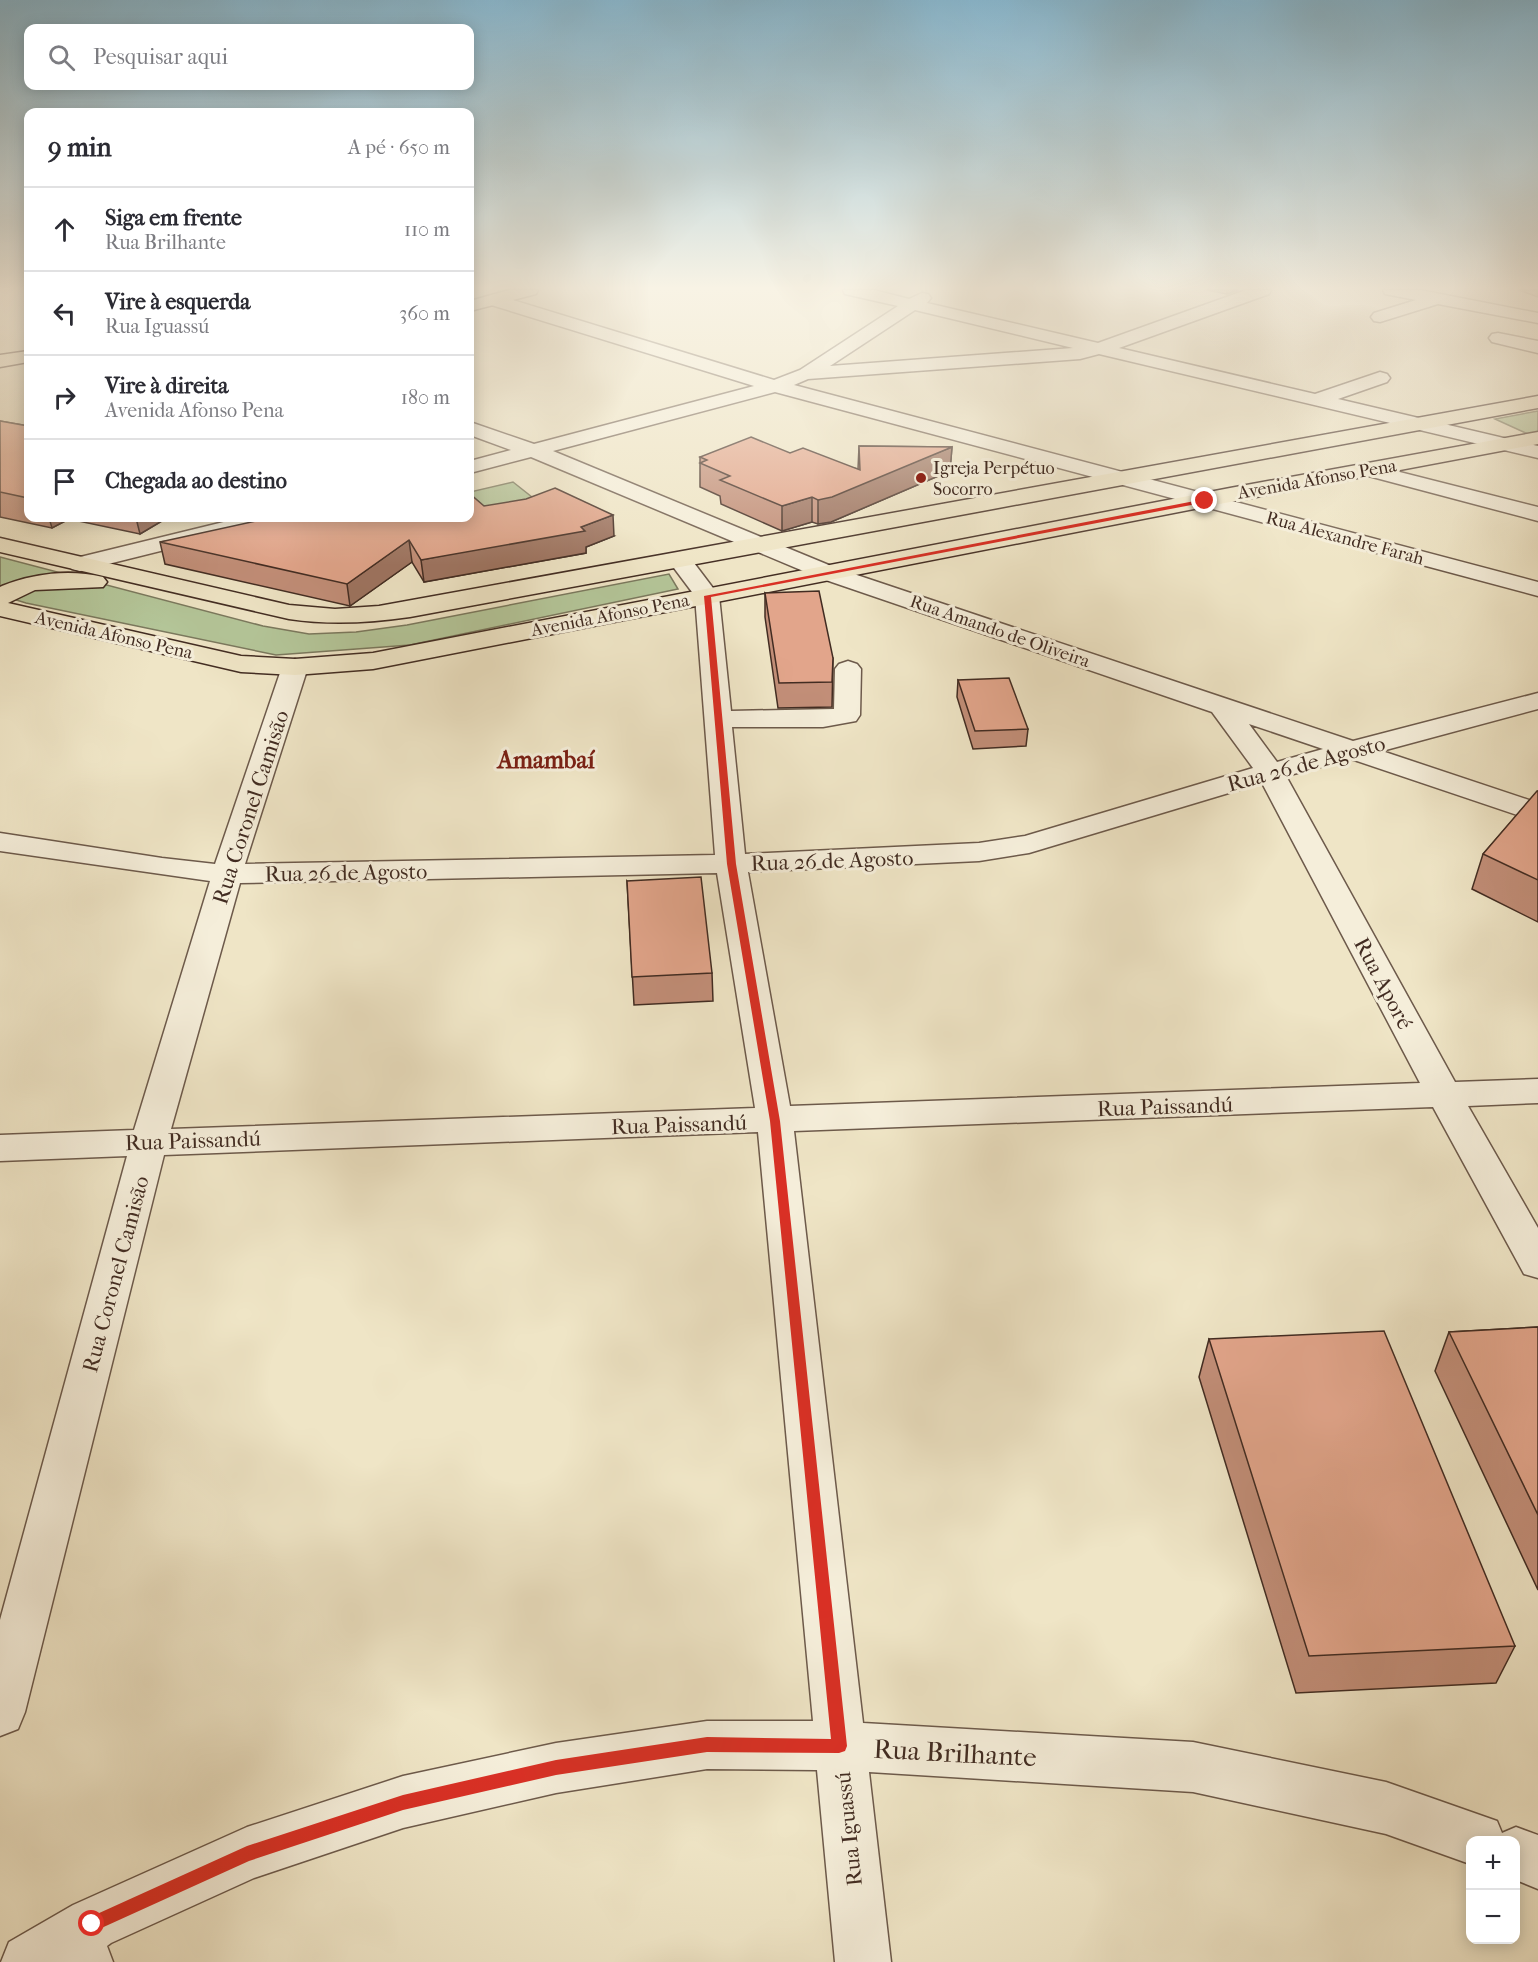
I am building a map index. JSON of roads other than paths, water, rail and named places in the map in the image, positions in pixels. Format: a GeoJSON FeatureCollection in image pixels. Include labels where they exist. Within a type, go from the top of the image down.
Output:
{"type":"FeatureCollection","features":[{"type":"Feature","properties":{"kind":"main road","name":"Avenida Afonso Pena"},"geometry":{"type":"LineString","coordinates":[[0,546],[289,612],[321,617],[357,617],[410,610],[762,546],[1538,402]]}},
{"type":"Feature","properties":{"kind":"main road","name":"Avenida Afonso Pena"},"geometry":{"type":"LineString","coordinates":[[0,609],[241,664],[295,667],[373,661],[1538,438]]}},
{"type":"Feature","properties":{"kind":"main road"},"geometry":{"type":"LineString","coordinates":[[0,579],[22,566],[26,551]]}},
{"type":"Feature","properties":{"kind":"main road"},"geometry":{"type":"LineString","coordinates":[[0,598],[18,589],[57,579],[95,582],[289,612]]}},
{"type":"Feature","properties":{"kind":"street","name":"Rua Alexandre Farah"},"geometry":{"type":"LineString","coordinates":[[760,382],[1538,589]]}},
{"type":"Feature","properties":{"kind":"street"},"geometry":{"type":"LineString","coordinates":[[474,466],[786,382]]}},
{"type":"Feature","properties":{"kind":"street"},"geometry":{"type":"LineString","coordinates":[[1244,382],[1538,452]]}},
{"type":"Feature","properties":{"kind":"street"},"geometry":{"type":"LineString","coordinates":[[1318,399],[1369,382]]}},
{"type":"Feature","properties":{"kind":"street","name":"Rua Amando de Oliveira"},"geometry":{"type":"LineString","coordinates":[[474,429],[534,451],[828,573],[1538,813]]}},
{"type":"Feature","properties":{"kind":"street"},"geometry":{"type":"LineString","coordinates":[[1368,470],[1538,514]]}},
{"type":"Feature","properties":{"kind":"street"},"geometry":{"type":"LineString","coordinates":[[80,564],[249,522]]}},
{"type":"Feature","properties":{"kind":"street"},"geometry":{"type":"LineString","coordinates":[[680,560],[707,596]]}},
{"type":"Feature","properties":{"kind":"street","name":"Rua Iguassú"},"geometry":{"type":"LineString","coordinates":[[707,596],[731,864],[775,1121],[863,1962]]}},
{"type":"Feature","properties":{"kind":"street","name":"Rua Coronel Camisão"},"geometry":{"type":"LineString","coordinates":[[0,1712],[149,1141],[228,874],[295,667]]}},
{"type":"Feature","properties":{"kind":"street"},"geometry":{"type":"LineString","coordinates":[[718,719],[823,719],[847,716],[848,669]]}},
{"type":"Feature","properties":{"kind":"street","name":"Rua 26 de Agosto"},"geometry":{"type":"LineString","coordinates":[[0,842],[162,867],[228,874],[731,864],[979,852],[1029,844],[1270,771],[1538,701]]}},
{"type":"Feature","properties":{"kind":"street","name":"Rua Aporé"},"geometry":{"type":"LineString","coordinates":[[1223,708],[1270,771],[1444,1095],[1538,1263]]}},
{"type":"Feature","properties":{"kind":"street","name":"Rua Paissandú"},"geometry":{"type":"LineString","coordinates":[[0,1148],[1538,1091]]}},
{"type":"Feature","properties":{"kind":"street","name":"Rua Brilhante"},"geometry":{"type":"LineString","coordinates":[[29,1962],[81,1948],[92,1924],[247,1854],[403,1802],[556,1768],[707,1745],[839,1746],[1193,1767],[1386,1808],[1466,1836]]}},
{"type":"Feature","properties":{"kind":"street"},"geometry":{"type":"LineString","coordinates":[[1520,1856],[1538,1862]]}},
{"type":"Feature","properties":{"kind":"place","name":"Igreja Perpétuo Socorro"},"geometry":{"type":"Point","coordinates":[921,478]}},
{"type":"Feature","properties":{"kind":"district","name":"Amambaí"},"geometry":{"type":"Point","coordinates":[546,760]}}]}
